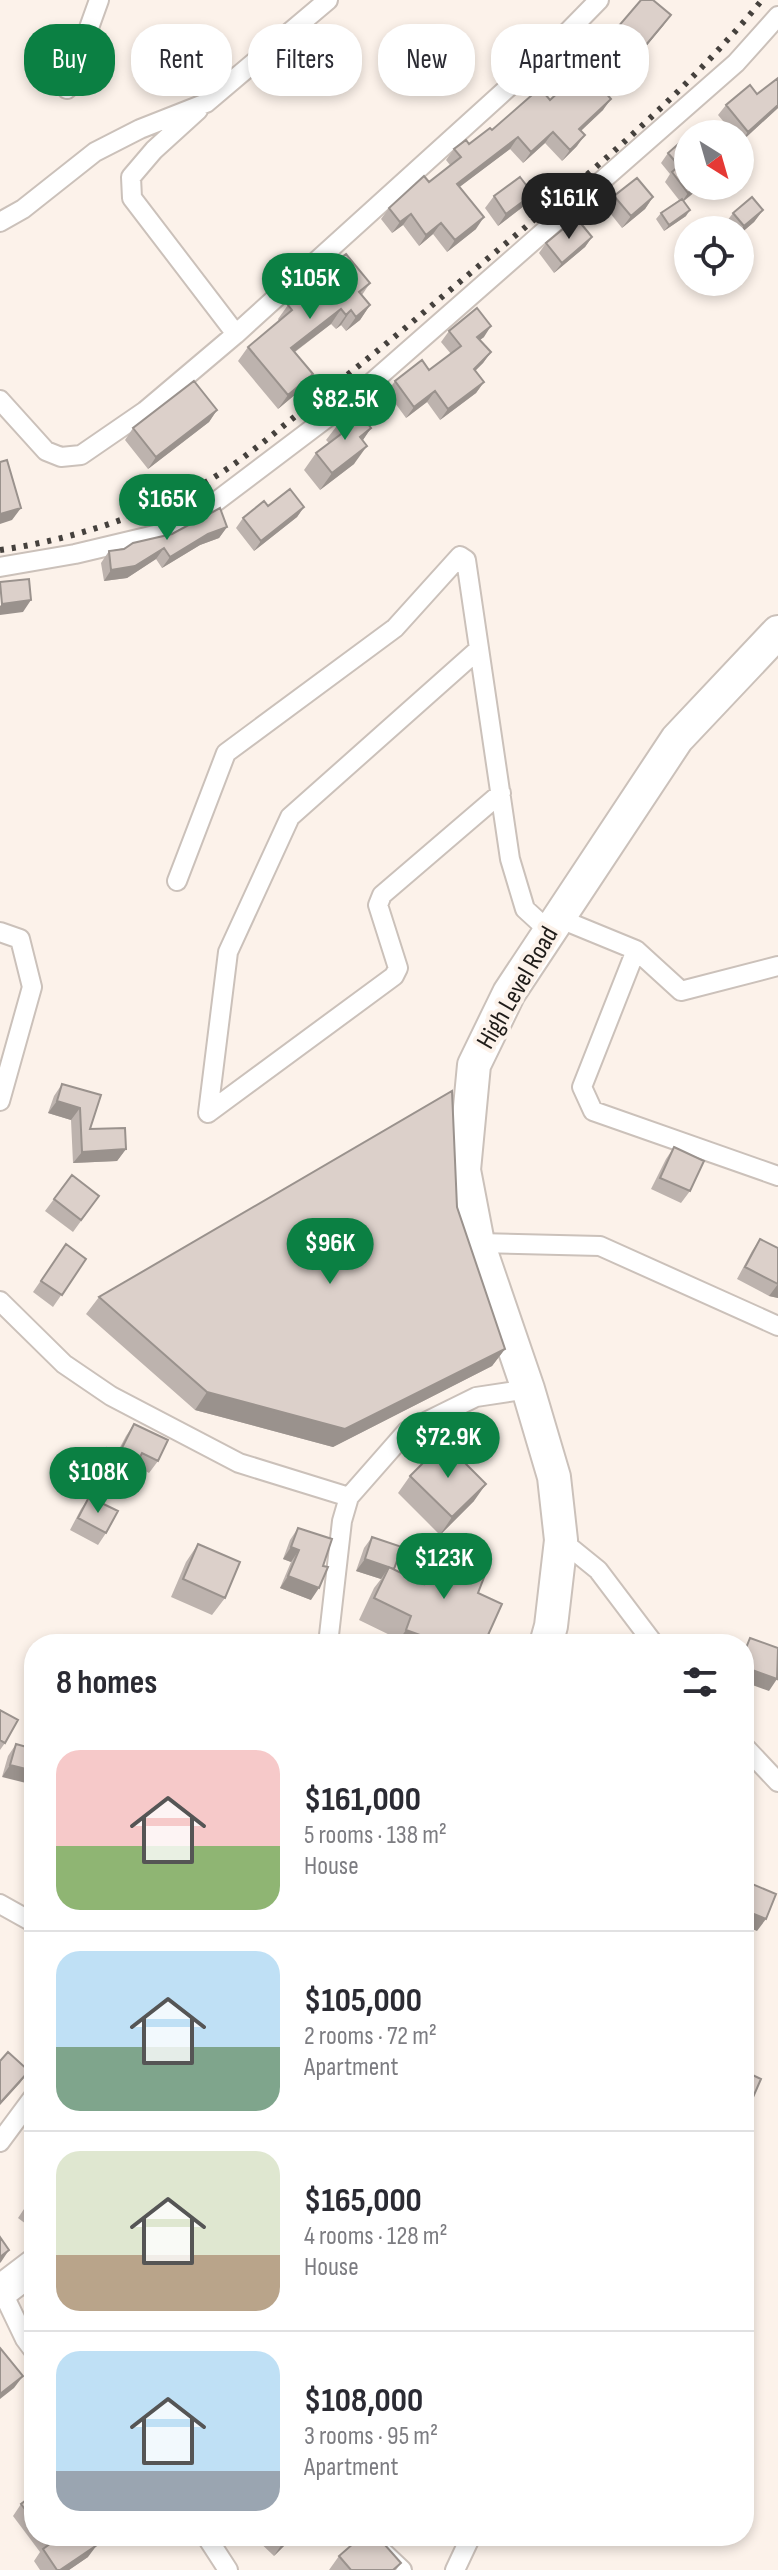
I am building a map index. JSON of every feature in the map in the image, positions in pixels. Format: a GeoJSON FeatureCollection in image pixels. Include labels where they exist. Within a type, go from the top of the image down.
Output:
{"type":"FeatureCollection","features":[{"type":"Feature","properties":{"kind":"highway","name":"High Level Road"},"geometry":{"type":"LineString","coordinates":[[549,1634],[561,1540],[554,1477],[528,1389],[478,1243],[464,1170],[474,1065],[509,993],[677,739],[778,632]]}},
{"type":"Feature","properties":{"kind":"highway"},"geometry":{"type":"LineString","coordinates":[[1,2292],[24,2274]]}},
{"type":"Feature","properties":{"kind":"street"},"geometry":{"type":"LineString","coordinates":[[90,24],[99,0]]}},
{"type":"Feature","properties":{"kind":"street"},"geometry":{"type":"LineString","coordinates":[[236,334],[132,198],[131,177],[154,150],[206,103],[328,0]]}},
{"type":"Feature","properties":{"kind":"street"},"geometry":{"type":"LineString","coordinates":[[0,400],[46,451],[61,457],[81,455],[145,411],[236,334],[554,46],[599,0]]}},
{"type":"Feature","properties":{"kind":"street"},"geometry":{"type":"LineString","coordinates":[[0,567],[75,554],[159,534],[197,516],[361,392],[736,63],[778,16]]}},
{"type":"Feature","properties":{"kind":"street"},"geometry":{"type":"LineString","coordinates":[[0,222],[23,209],[95,152],[140,129],[206,103]]}},
{"type":"Feature","properties":{"kind":"street"},"geometry":{"type":"LineString","coordinates":[[177,881],[226,753],[395,628],[460,556],[466,560],[510,859],[525,909],[554,924],[636,950],[681,991],[778,966]]}},
{"type":"Feature","properties":{"kind":"street"},"geometry":{"type":"LineString","coordinates":[[479,649],[290,817],[228,952],[208,1113],[394,976],[398,968],[378,905],[382,895],[501,793]]}},
{"type":"Feature","properties":{"kind":"street"},"geometry":{"type":"LineString","coordinates":[[0,932],[20,939],[32,987],[0,1101]]}},
{"type":"Feature","properties":{"kind":"street"},"geometry":{"type":"LineString","coordinates":[[636,950],[582,1087],[593,1111],[778,1176]]}},
{"type":"Feature","properties":{"kind":"street"},"geometry":{"type":"LineString","coordinates":[[478,1243],[600,1246],[778,1326]]}},
{"type":"Feature","properties":{"kind":"street"},"geometry":{"type":"LineString","coordinates":[[0,1301],[64,1364],[111,1396],[239,1463],[349,1497]]}},
{"type":"Feature","properties":{"kind":"street"},"geometry":{"type":"LineString","coordinates":[[329,1634],[342,1521],[349,1497],[407,1431],[476,1397],[528,1389]]}},
{"type":"Feature","properties":{"kind":"street"},"geometry":{"type":"LineString","coordinates":[[561,1540],[598,1570],[646,1634]]}},
{"type":"Feature","properties":{"kind":"street"},"geometry":{"type":"LineString","coordinates":[[754,1757],[778,1782]]}},
{"type":"Feature","properties":{"kind":"street"},"geometry":{"type":"LineString","coordinates":[[0,1904],[24,1917]]}},
{"type":"Feature","properties":{"kind":"street"},"geometry":{"type":"LineString","coordinates":[[0,2142],[24,2110]]}},
{"type":"Feature","properties":{"kind":"street"},"geometry":{"type":"LineString","coordinates":[[1,2292],[24,2337]]}},
{"type":"Feature","properties":{"kind":"street"},"geometry":{"type":"LineString","coordinates":[[212,2546],[228,2570]]}},
{"type":"Feature","properties":{"kind":"street"},"geometry":{"type":"LineString","coordinates":[[377,2546],[402,2570]]}},
{"type":"Feature","properties":{"kind":"street"},"geometry":{"type":"LineString","coordinates":[[455,2570],[466,2546]]}},
{"type":"Feature","properties":{"kind":"building"},"geometry":{"type":"Polygon","coordinates":[[[641,0],[653,0],[671,15],[649,41],[649,24],[621,24],[641,0]]]}},
{"type":"Feature","properties":{"kind":"building"},"geometry":{"type":"Polygon","coordinates":[[[778,78],[778,105],[754,127],[754,120],[738,120],[726,105],[750,85],[757,94],[778,78]]]}},
{"type":"Feature","properties":{"kind":"building"},"geometry":{"type":"Polygon","coordinates":[[[531,96],[547,96],[550,100],[554,96],[608,96],[611,99],[579,129],[585,135],[570,150],[553,132],[531,152],[518,137],[457,184],[484,217],[455,240],[441,223],[426,235],[411,214],[400,222],[389,208],[424,176],[429,182],[461,157],[454,149],[466,140],[469,144],[490,128],[492,130],[531,96]]]}},
{"type":"Feature","properties":{"kind":"building"},"geometry":{"type":"Polygon","coordinates":[[[520,177],[533,194],[506,214],[494,196],[520,177]]]}},
{"type":"Feature","properties":{"kind":"building"},"geometry":{"type":"Polygon","coordinates":[[[637,178],[653,197],[631,216],[614,196],[637,178]]]}},
{"type":"Feature","properties":{"kind":"building"},"geometry":{"type":"Polygon","coordinates":[[[754,199],[763,210],[754,218],[733,213],[748,200],[754,199]]]}},
{"type":"Feature","properties":{"kind":"building"},"geometry":{"type":"Polygon","coordinates":[[[680,200],[690,210],[682,216],[674,216],[674,221],[669,225],[661,213],[680,200]]]}},
{"type":"Feature","properties":{"kind":"building"},"geometry":{"type":"Polygon","coordinates":[[[578,220],[592,237],[562,263],[546,243],[578,220]]]}},
{"type":"Feature","properties":{"kind":"building"},"geometry":{"type":"Polygon","coordinates":[[[346,254],[370,283],[359,292],[370,305],[356,317],[351,310],[346,315],[341,309],[291,348],[313,374],[288,395],[248,347],[292,310],[288,305],[318,281],[315,277],[346,254]]]}},
{"type":"Feature","properties":{"kind":"building"},"geometry":{"type":"Polygon","coordinates":[[[477,308],[491,326],[477,337],[491,352],[474,369],[484,382],[448,409],[435,391],[414,407],[395,381],[422,360],[429,370],[461,346],[449,331],[477,308]]]}},
{"type":"Feature","properties":{"kind":"building"},"geometry":{"type":"Polygon","coordinates":[[[194,381],[217,410],[156,457],[133,428],[194,381]]]}},
{"type":"Feature","properties":{"kind":"building"},"geometry":{"type":"Polygon","coordinates":[[[356,409],[371,428],[360,437],[367,446],[332,473],[316,453],[345,431],[339,423],[356,409]]]}},
{"type":"Feature","properties":{"kind":"building"},"geometry":{"type":"Polygon","coordinates":[[[7,460],[21,508],[0,514],[0,462],[7,460]]]}},
{"type":"Feature","properties":{"kind":"building"},"geometry":{"type":"Polygon","coordinates":[[[290,489],[304,507],[261,541],[243,518],[264,501],[268,506],[290,489]]]}},
{"type":"Feature","properties":{"kind":"building"},"geometry":{"type":"Polygon","coordinates":[[[220,508],[227,527],[208,534],[170,557],[164,548],[135,566],[111,570],[109,551],[172,534],[220,508]]]}},
{"type":"Feature","properties":{"kind":"building"},"geometry":{"type":"Polygon","coordinates":[[[29,579],[31,600],[2,604],[0,582],[29,579]]]}},
{"type":"Feature","properties":{"kind":"building"},"geometry":{"type":"Polygon","coordinates":[[[62,1084],[101,1095],[90,1129],[125,1128],[126,1149],[82,1152],[80,1108],[57,1101],[62,1084]]]}},
{"type":"Feature","properties":{"kind":"building"},"geometry":{"type":"Polygon","coordinates":[[[452,1091],[457,1207],[505,1349],[345,1429],[207,1392],[99,1297],[452,1091]]]}},
{"type":"Feature","properties":{"kind":"building"},"geometry":{"type":"Polygon","coordinates":[[[674,1147],[704,1161],[690,1191],[660,1178],[674,1147]]]}},
{"type":"Feature","properties":{"kind":"building"},"geometry":{"type":"Polygon","coordinates":[[[72,1175],[99,1196],[81,1220],[54,1199],[72,1175]]]}},
{"type":"Feature","properties":{"kind":"building"},"geometry":{"type":"Polygon","coordinates":[[[760,1239],[778,1248],[778,1284],[745,1267],[760,1239]]]}},
{"type":"Feature","properties":{"kind":"building"},"geometry":{"type":"Polygon","coordinates":[[[66,1244],[86,1259],[62,1295],[41,1281],[66,1244]]]}},
{"type":"Feature","properties":{"kind":"building"},"geometry":{"type":"Polygon","coordinates":[[[134,1424],[168,1440],[158,1461],[142,1453],[129,1479],[99,1464],[107,1448],[119,1454],[134,1424]]]}},
{"type":"Feature","properties":{"kind":"building"},"geometry":{"type":"Polygon","coordinates":[[[444,1442],[486,1484],[452,1517],[410,1476],[444,1442]]]}},
{"type":"Feature","properties":{"kind":"building"},"geometry":{"type":"Polygon","coordinates":[[[89,1497],[118,1511],[106,1533],[78,1518],[89,1497]]]}},
{"type":"Feature","properties":{"kind":"building"},"geometry":{"type":"Polygon","coordinates":[[[298,1528],[332,1539],[323,1566],[328,1567],[319,1588],[288,1576],[299,1550],[291,1547],[298,1528]]]}},
{"type":"Feature","properties":{"kind":"building"},"geometry":{"type":"Polygon","coordinates":[[[372,1537],[402,1547],[394,1569],[365,1559],[372,1537]]]}},
{"type":"Feature","properties":{"kind":"building"},"geometry":{"type":"Polygon","coordinates":[[[198,1544],[240,1562],[225,1598],[183,1579],[198,1544]]]}},
{"type":"Feature","properties":{"kind":"building"},"geometry":{"type":"Polygon","coordinates":[[[437,1548],[488,1567],[478,1593],[502,1604],[488,1634],[417,1634],[406,1630],[411,1616],[374,1598],[389,1567],[424,1584],[437,1548]]]}},
{"type":"Feature","properties":{"kind":"building"},"geometry":{"type":"Polygon","coordinates":[[[754,1639],[778,1648],[777,1679],[754,1671],[754,1639]]]}},
{"type":"Feature","properties":{"kind":"building"},"geometry":{"type":"Polygon","coordinates":[[[0,1710],[18,1720],[5,1743],[0,1740],[0,1710]]]}},
{"type":"Feature","properties":{"kind":"building"},"geometry":{"type":"Polygon","coordinates":[[[16,1744],[24,1746],[24,1768],[10,1765],[16,1744]]]}},
{"type":"Feature","properties":{"kind":"building"},"geometry":{"type":"Polygon","coordinates":[[[754,1885],[776,1894],[766,1919],[754,1914],[754,1885]]]}},
{"type":"Feature","properties":{"kind":"building"},"geometry":{"type":"Polygon","coordinates":[[[8,2052],[24,2066],[24,2077],[0,2103],[0,2061],[8,2052]]]}},
{"type":"Feature","properties":{"kind":"building"},"geometry":{"type":"Polygon","coordinates":[[[754,2076],[761,2079],[754,2095],[754,2076]]]}},
{"type":"Feature","properties":{"kind":"building"},"geometry":{"type":"Polygon","coordinates":[[[0,2237],[9,2250],[0,2257],[0,2237]]]}},
{"type":"Feature","properties":{"kind":"building"},"geometry":{"type":"Polygon","coordinates":[[[0,2348],[23,2376],[0,2394],[0,2348]]]}},
{"type":"Feature","properties":{"kind":"building"},"geometry":{"type":"Polygon","coordinates":[[[47,2546],[96,2546],[60,2570],[43,2549],[47,2546]]]}},
{"type":"Feature","properties":{"kind":"building"},"geometry":{"type":"Polygon","coordinates":[[[350,2546],[386,2546],[401,2563],[393,2570],[351,2570],[339,2556],[350,2546]]]}},
{"type":"Feature","properties":{"kind":"railway"},"geometry":{"type":"LineString","coordinates":[[0,550],[50,541],[125,518],[173,499],[235,463],[397,334],[603,161],[686,84],[762,0]]}}]}
